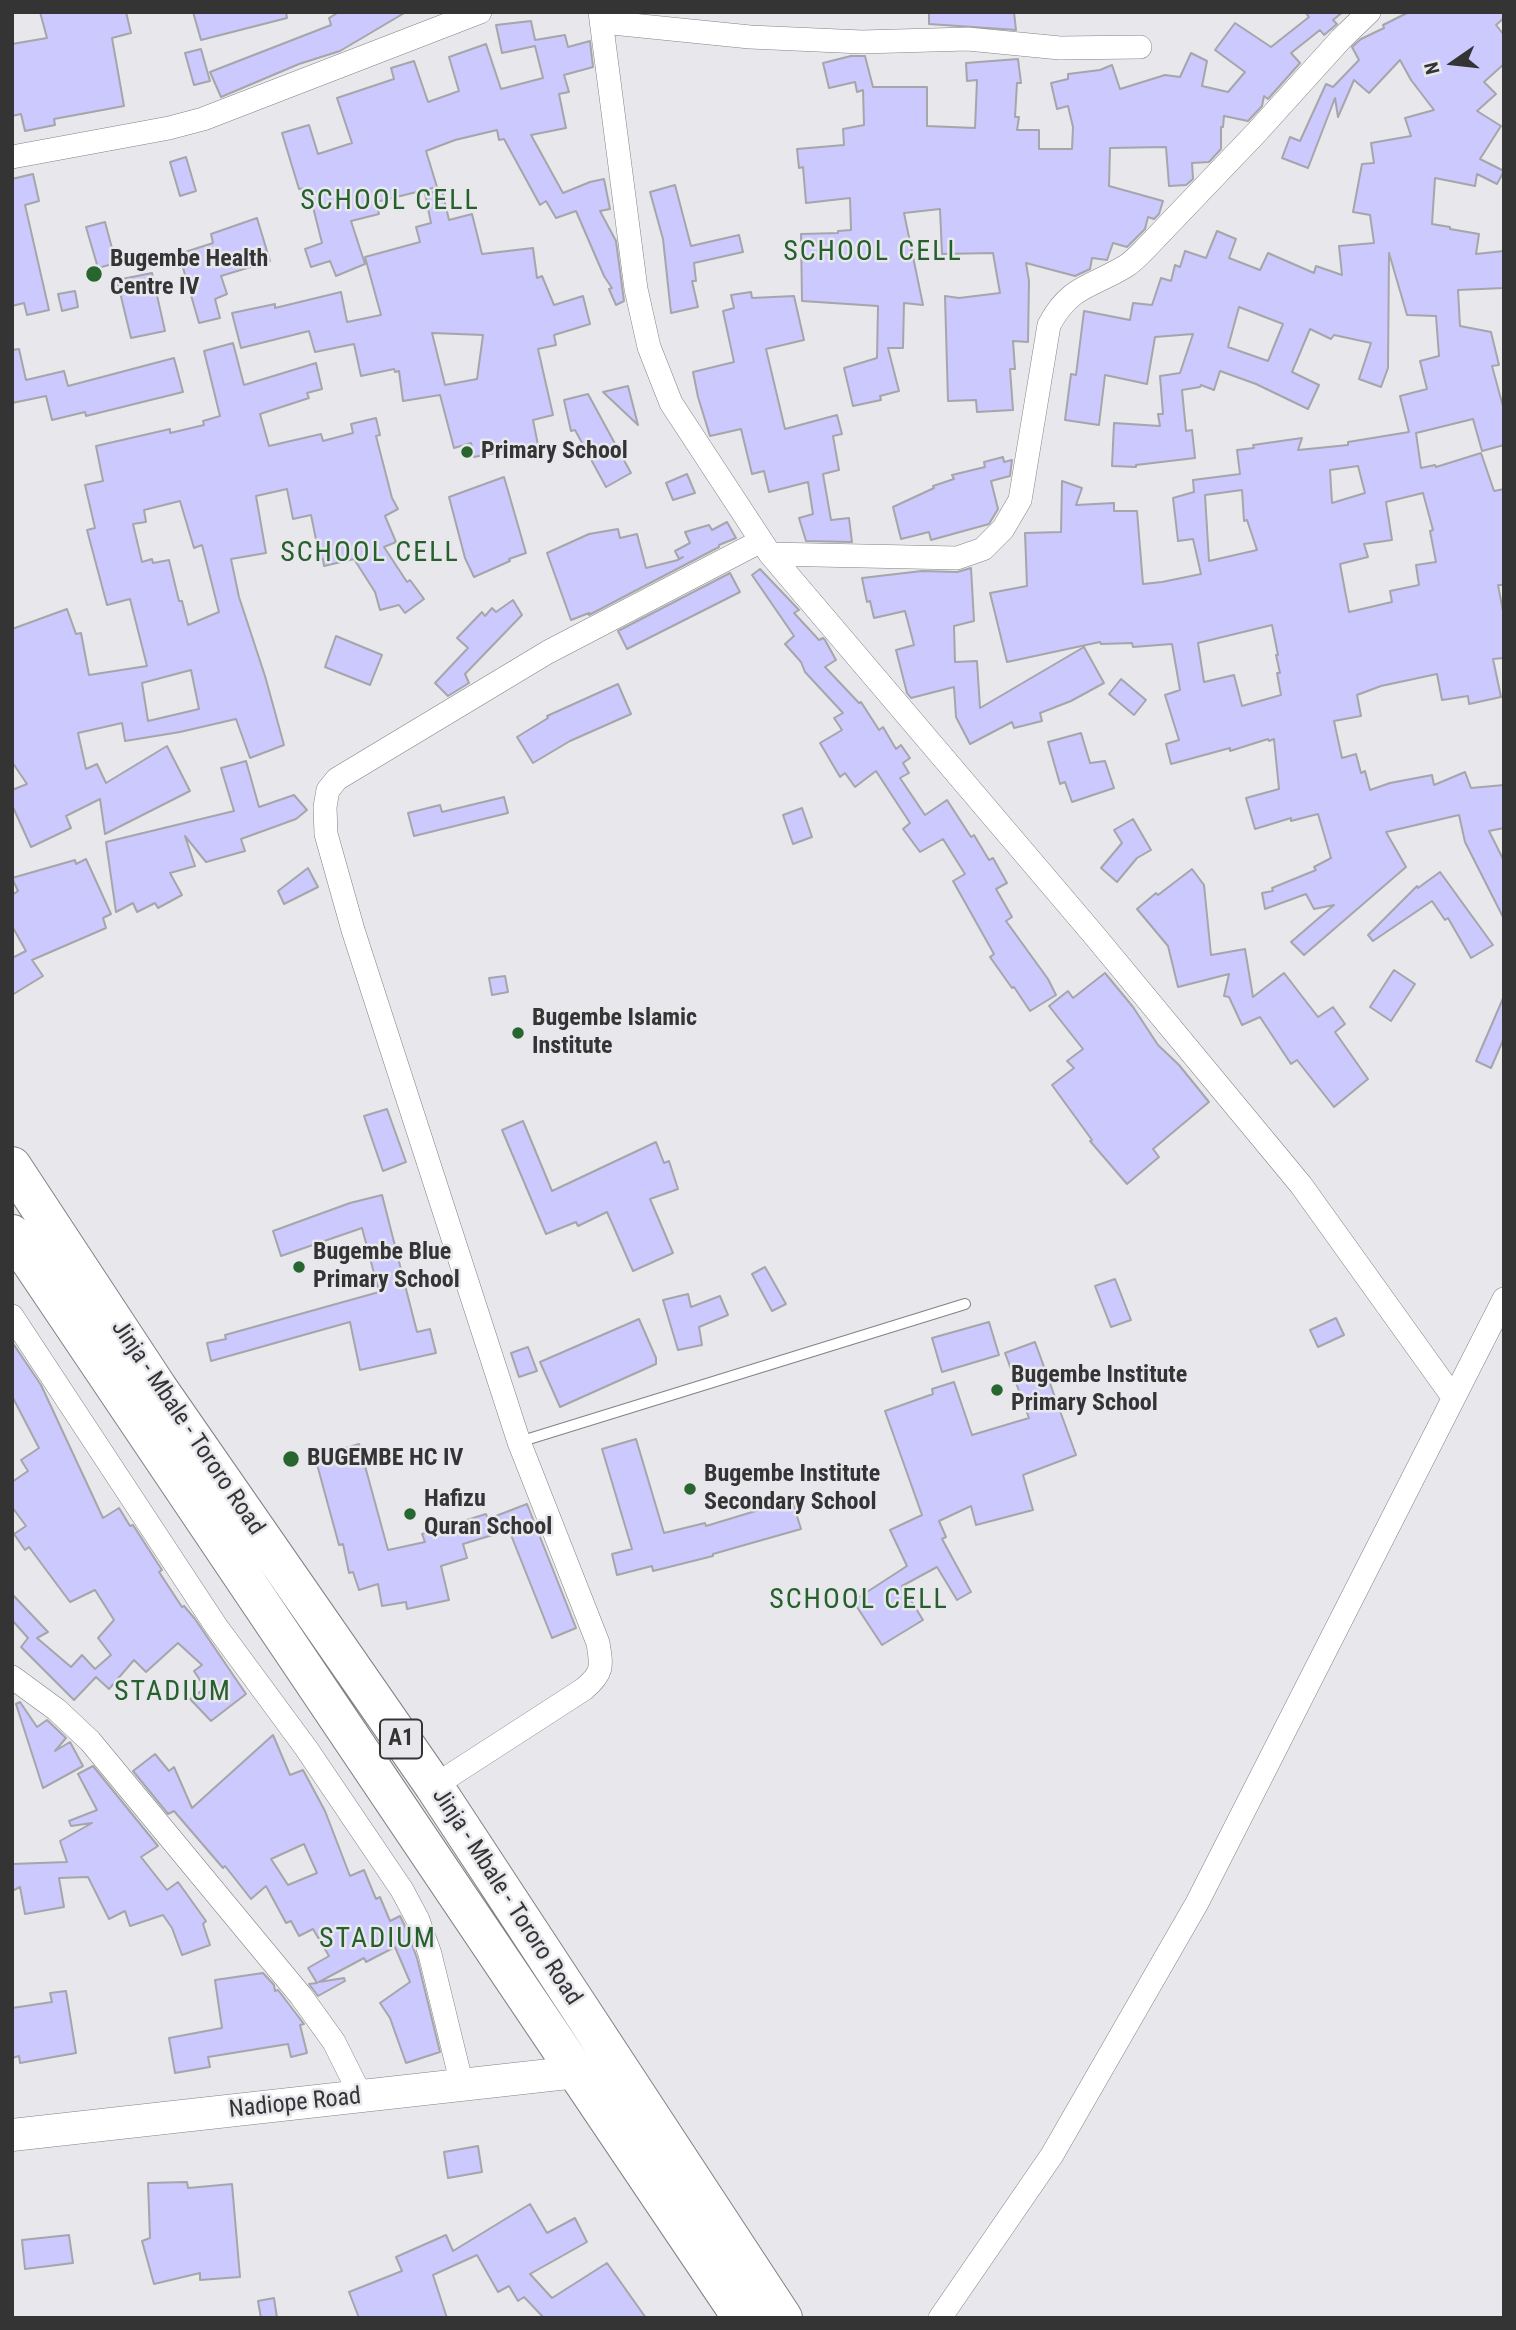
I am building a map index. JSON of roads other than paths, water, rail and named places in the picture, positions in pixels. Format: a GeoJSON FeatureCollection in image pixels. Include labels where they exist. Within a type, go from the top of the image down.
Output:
{"type":"FeatureCollection","features":[{"type":"Feature","properties":{"kind":"highway","name":"Jinja - Mbale - Tororo Road"},"geometry":{"type":"LineString","coordinates":[[12,1166],[158,1388],[434,1786],[783,2318]]}},
{"type":"Feature","properties":{"kind":"highway","name":"Jinja - Mbale - Tororo Road"},"geometry":{"type":"LineString","coordinates":[[12,1234],[742,2318]]}},
{"type":"Feature","properties":{"kind":"street"},"geometry":{"type":"LineString","coordinates":[[12,157],[169,128],[203,119],[480,12]]}},
{"type":"Feature","properties":{"kind":"street"},"geometry":{"type":"LineString","coordinates":[[434,1786],[584,1689],[597,1678],[601,1661],[597,1643],[519,1442],[353,930],[326,834],[327,790],[337,779],[548,652],[766,547],[957,558],[983,550],[1003,529],[1020,500],[1049,325],[1059,307],[1074,293],[1128,265],[1147,247],[1256,133],[1340,39],[1369,12]]}},
{"type":"Feature","properties":{"kind":"street"},"geometry":{"type":"LineString","coordinates":[[1140,47],[1060,48],[968,38],[862,42],[750,37],[601,17],[636,289],[649,347],[671,403],[766,547],[1085,924],[1300,1185],[1453,1397]]}},
{"type":"Feature","properties":{"kind":"street"},"geometry":{"type":"LineString","coordinates":[[940,2318],[1052,2155],[1197,1903],[1504,1300]]}},
{"type":"Feature","properties":{"kind":"street"},"geometry":{"type":"LineString","coordinates":[[12,1316],[216,1626],[306,1748],[402,1890],[418,1920],[430,1954],[462,2085]]}},
{"type":"Feature","properties":{"kind":"street"},"geometry":{"type":"LineString","coordinates":[[12,1677],[57,1710],[90,1741],[270,1956],[334,2042],[362,2096]]}},
{"type":"Feature","properties":{"kind":"street","name":"Nadiope Road"},"geometry":{"type":"LineString","coordinates":[[12,2135],[577,2072]]}},
{"type":"Feature","properties":{"kind":"lane"},"geometry":{"type":"LineString","coordinates":[[519,1442],[965,1304]]}},
{"type":"Feature","properties":{"kind":"place","name":"Bugembe Health Centre IV"},"geometry":{"type":"Point","coordinates":[94,274]}},
{"type":"Feature","properties":{"kind":"place","name":"Primary School"},"geometry":{"type":"Point","coordinates":[467,452]}},
{"type":"Feature","properties":{"kind":"place","name":"Bugembe Islamic Institute"},"geometry":{"type":"Point","coordinates":[518,1033]}},
{"type":"Feature","properties":{"kind":"place","name":"Bugembe Blue Primary School"},"geometry":{"type":"Point","coordinates":[299,1267]}},
{"type":"Feature","properties":{"kind":"place","name":"Bugembe Institute Primary School"},"geometry":{"type":"Point","coordinates":[997,1390]}},
{"type":"Feature","properties":{"kind":"place","name":"BUGEMBE HC IV"},"geometry":{"type":"Point","coordinates":[291,1459]}},
{"type":"Feature","properties":{"kind":"place","name":"Bugembe Institute Secondary School"},"geometry":{"type":"Point","coordinates":[690,1489]}},
{"type":"Feature","properties":{"kind":"place","name":"Hafizu Quran School"},"geometry":{"type":"Point","coordinates":[410,1514]}},
{"type":"Feature","properties":{"kind":"district","name":"SCHOOL CELL"},"geometry":{"type":"Point","coordinates":[390,202]}},
{"type":"Feature","properties":{"kind":"district","name":"SCHOOL CELL"},"geometry":{"type":"Point","coordinates":[873,253]}},
{"type":"Feature","properties":{"kind":"district","name":"SCHOOL CELL"},"geometry":{"type":"Point","coordinates":[370,554]}},
{"type":"Feature","properties":{"kind":"district","name":"SCHOOL CELL"},"geometry":{"type":"Point","coordinates":[859,1601]}},
{"type":"Feature","properties":{"kind":"district","name":"STADIUM"},"geometry":{"type":"Point","coordinates":[173,1693]}},
{"type":"Feature","properties":{"kind":"district","name":"STADIUM"},"geometry":{"type":"Point","coordinates":[378,1940]}}]}
